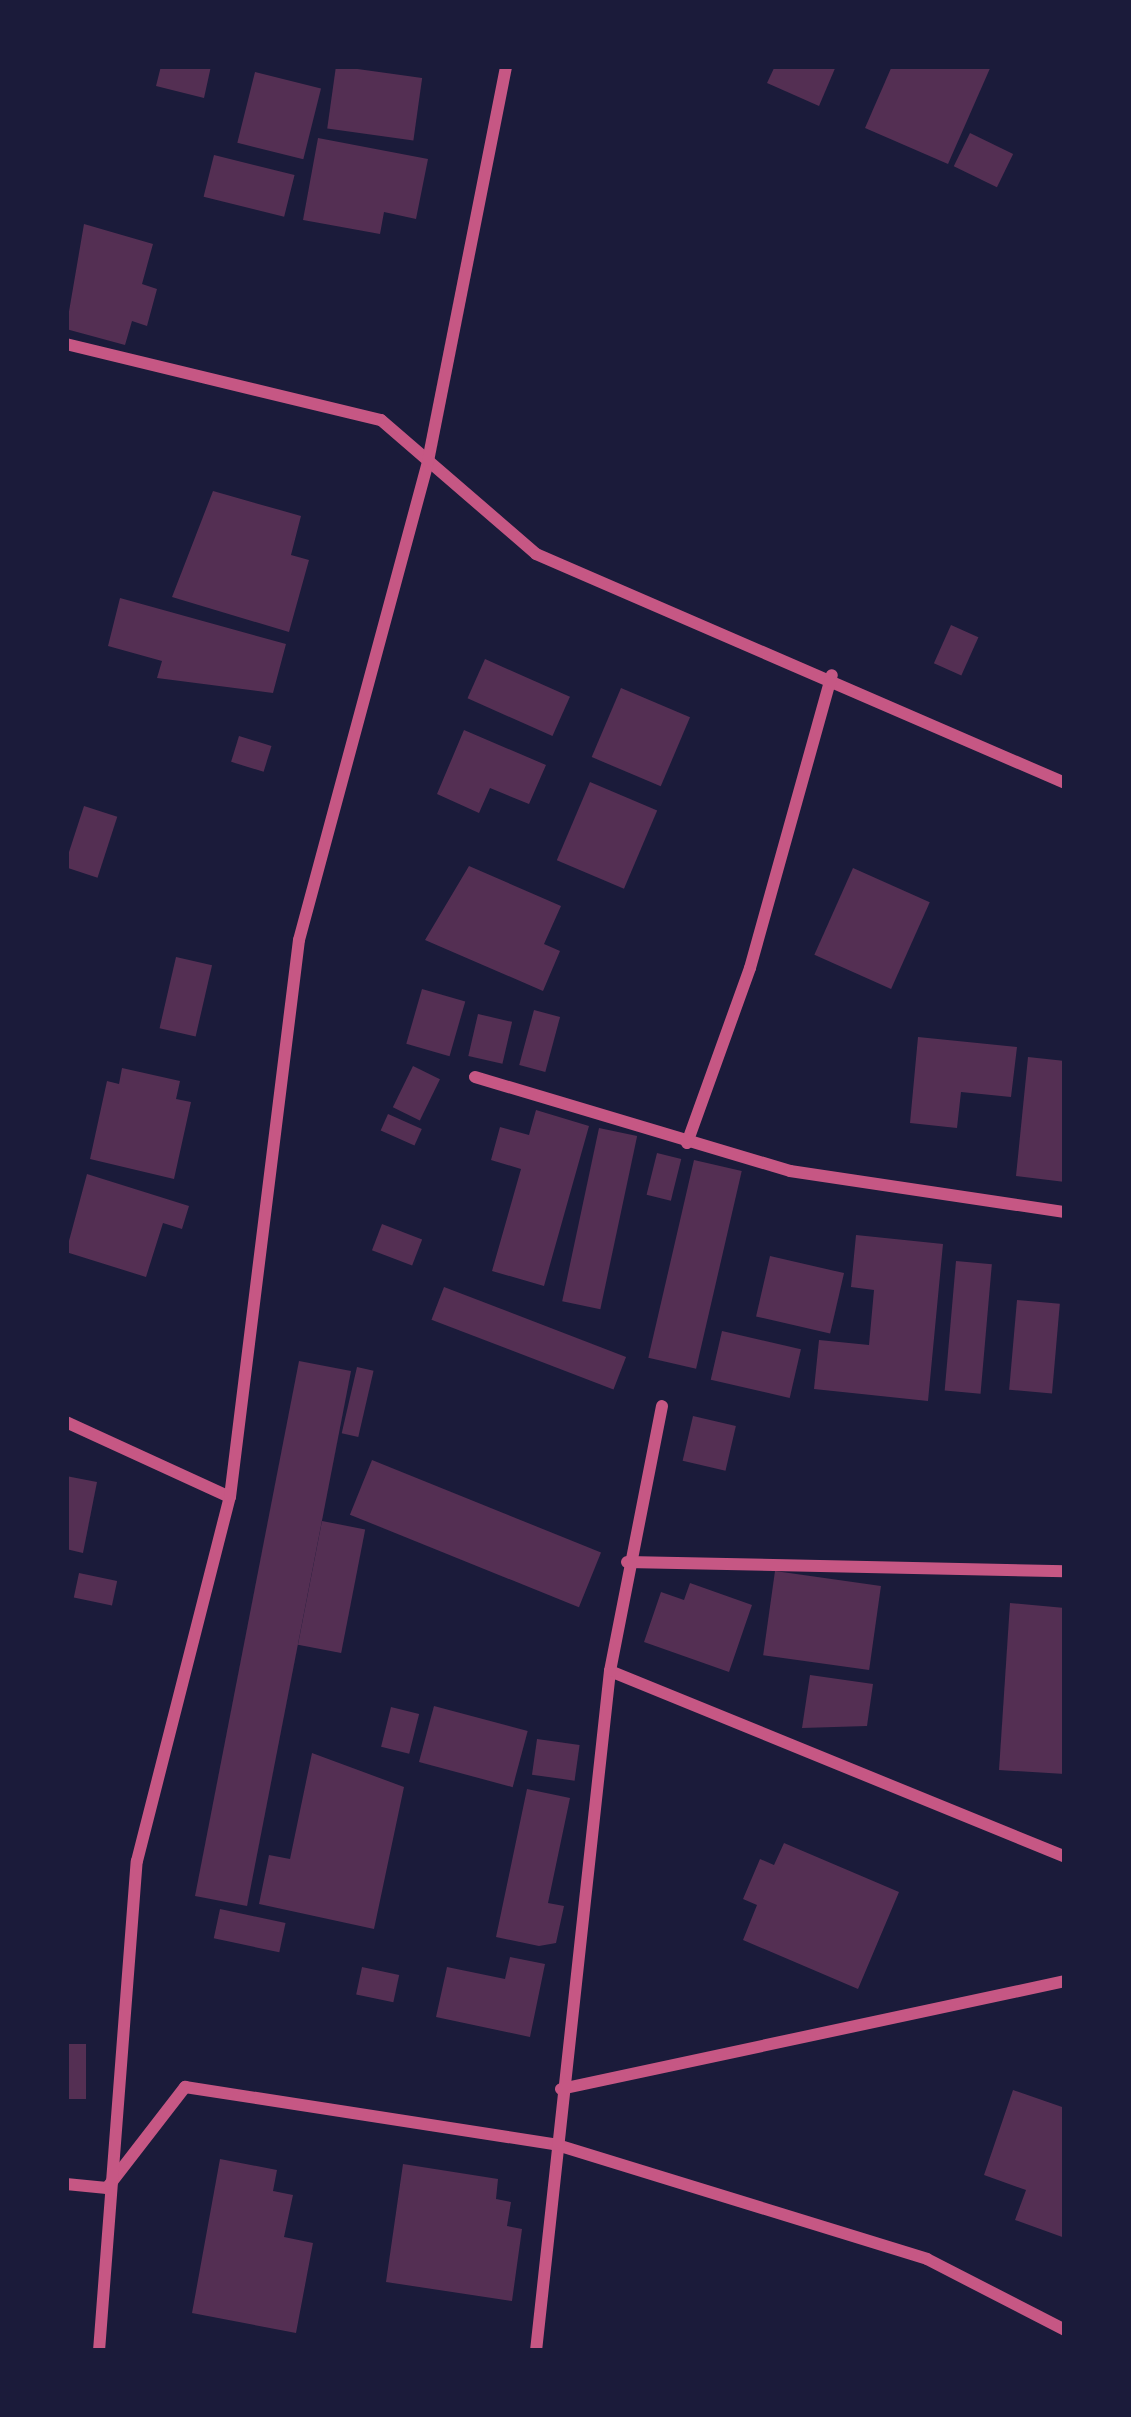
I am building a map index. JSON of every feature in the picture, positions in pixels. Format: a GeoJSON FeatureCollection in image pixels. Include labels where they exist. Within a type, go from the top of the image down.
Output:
{"type":"FeatureCollection","features":[{"type":"Feature","properties":{"kind":"street"},"geometry":{"type":"LineString","coordinates":[[99,2351],[107,2188],[137,1861],[230,1497],[298,940],[428,461],[506,66]]}},
{"type":"Feature","properties":{"kind":"street"},"geometry":{"type":"LineString","coordinates":[[66,344],[333,402],[381,420],[536,554],[832,675],[1065,783]]}},
{"type":"Feature","properties":{"kind":"street"},"geometry":{"type":"LineString","coordinates":[[687,1143],[750,968],[832,675]]}},
{"type":"Feature","properties":{"kind":"street"},"geometry":{"type":"LineString","coordinates":[[475,1077],[790,1171],[1065,1212]]}},
{"type":"Feature","properties":{"kind":"street"},"geometry":{"type":"LineString","coordinates":[[536,2351],[554,2144],[610,1671],[627,1562],[662,1406]]}},
{"type":"Feature","properties":{"kind":"street"},"geometry":{"type":"LineString","coordinates":[[66,1422],[230,1497]]}},
{"type":"Feature","properties":{"kind":"street"},"geometry":{"type":"LineString","coordinates":[[627,1562],[1065,1571]]}},
{"type":"Feature","properties":{"kind":"street"},"geometry":{"type":"LineString","coordinates":[[610,1671],[1065,1857]]}},
{"type":"Feature","properties":{"kind":"street"},"geometry":{"type":"LineString","coordinates":[[561,2089],[1065,1981]]}},
{"type":"Feature","properties":{"kind":"street"},"geometry":{"type":"LineString","coordinates":[[107,2188],[185,2086],[554,2144],[927,2259],[1065,2330]]}},
{"type":"Feature","properties":{"kind":"street"},"geometry":{"type":"LineString","coordinates":[[66,2184],[107,2188]]}},
{"type":"Feature","properties":{"kind":"building"},"geometry":{"type":"Polygon","coordinates":[[[161,66],[211,66],[204,98],[156,86],[161,66]]]}},
{"type":"Feature","properties":{"kind":"building"},"geometry":{"type":"Polygon","coordinates":[[[336,66],[422,78],[413,140],[327,128],[336,66]]]}},
{"type":"Feature","properties":{"kind":"building"},"geometry":{"type":"Polygon","coordinates":[[[775,66],[836,66],[819,106],[767,83],[775,66]]]}},
{"type":"Feature","properties":{"kind":"building"},"geometry":{"type":"Polygon","coordinates":[[[892,66],[991,66],[948,164],[865,128],[892,66]]]}},
{"type":"Feature","properties":{"kind":"building"},"geometry":{"type":"Polygon","coordinates":[[[255,72],[321,88],[303,159],[237,143],[255,72]]]}},
{"type":"Feature","properties":{"kind":"building"},"geometry":{"type":"Polygon","coordinates":[[[970,133],[1013,154],[997,187],[954,166],[970,133]]]}},
{"type":"Feature","properties":{"kind":"building"},"geometry":{"type":"Polygon","coordinates":[[[318,138],[428,159],[416,219],[384,212],[380,234],[303,220],[318,138]]]}},
{"type":"Feature","properties":{"kind":"building"},"geometry":{"type":"Polygon","coordinates":[[[214,155],[295,175],[284,217],[204,197],[214,155]]]}},
{"type":"Feature","properties":{"kind":"building"},"geometry":{"type":"Polygon","coordinates":[[[84,224],[153,244],[142,284],[157,289],[147,326],[132,321],[125,345],[66,329],[84,224]]]}},
{"type":"Feature","properties":{"kind":"building"},"geometry":{"type":"Polygon","coordinates":[[[213,491],[301,516],[291,555],[309,560],[289,632],[172,597],[213,491]]]}},
{"type":"Feature","properties":{"kind":"building"},"geometry":{"type":"Polygon","coordinates":[[[120,598],[286,644],[273,693],[157,678],[162,661],[108,646],[120,598]]]}},
{"type":"Feature","properties":{"kind":"building"},"geometry":{"type":"Polygon","coordinates":[[[951,625],[978,637],[961,676],[934,663],[951,625]]]}},
{"type":"Feature","properties":{"kind":"building"},"geometry":{"type":"Polygon","coordinates":[[[485,659],[570,697],[552,736],[468,698],[485,659]]]}},
{"type":"Feature","properties":{"kind":"building"},"geometry":{"type":"Polygon","coordinates":[[[621,688],[690,717],[661,786],[592,757],[621,688]]]}},
{"type":"Feature","properties":{"kind":"building"},"geometry":{"type":"Polygon","coordinates":[[[464,730],[546,765],[529,804],[490,788],[479,813],[437,794],[464,730]]]}},
{"type":"Feature","properties":{"kind":"building"},"geometry":{"type":"Polygon","coordinates":[[[239,736],[272,746],[264,772],[231,762],[239,736]]]}},
{"type":"Feature","properties":{"kind":"building"},"geometry":{"type":"Polygon","coordinates":[[[590,782],[657,811],[624,889],[557,860],[590,782]]]}},
{"type":"Feature","properties":{"kind":"building"},"geometry":{"type":"Polygon","coordinates":[[[84,806],[117,817],[98,878],[66,867],[84,806]]]}},
{"type":"Feature","properties":{"kind":"building"},"geometry":{"type":"Polygon","coordinates":[[[469,866],[561,906],[544,944],[560,951],[543,991],[425,940],[469,866]]]}},
{"type":"Feature","properties":{"kind":"building"},"geometry":{"type":"Polygon","coordinates":[[[853,868],[930,902],[891,989],[814,955],[853,868]]]}},
{"type":"Feature","properties":{"kind":"building"},"geometry":{"type":"Polygon","coordinates":[[[176,957],[212,965],[196,1036],[160,1028],[176,957]]]}},
{"type":"Feature","properties":{"kind":"building"},"geometry":{"type":"Polygon","coordinates":[[[422,989],[465,1001],[450,1056],[406,1044],[422,989]]]}},
{"type":"Feature","properties":{"kind":"building"},"geometry":{"type":"Polygon","coordinates":[[[534,1010],[560,1017],[545,1072],[519,1065],[534,1010]]]}},
{"type":"Feature","properties":{"kind":"building"},"geometry":{"type":"Polygon","coordinates":[[[478,1014],[512,1022],[502,1064],[468,1056],[478,1014]]]}},
{"type":"Feature","properties":{"kind":"building"},"geometry":{"type":"Polygon","coordinates":[[[918,1037],[1017,1047],[1011,1097],[961,1092],[957,1128],[910,1123],[918,1037]]]}},
{"type":"Feature","properties":{"kind":"building"},"geometry":{"type":"Polygon","coordinates":[[[1028,1057],[1065,1061],[1065,1182],[1016,1176],[1028,1057]]]}},
{"type":"Feature","properties":{"kind":"building"},"geometry":{"type":"Polygon","coordinates":[[[413,1066],[440,1079],[420,1120],[393,1107],[413,1066]]]}},
{"type":"Feature","properties":{"kind":"building"},"geometry":{"type":"Polygon","coordinates":[[[122,1068],[180,1081],[176,1099],[191,1102],[174,1179],[90,1159],[107,1081],[119,1084],[122,1068]]]}},
{"type":"Feature","properties":{"kind":"building"},"geometry":{"type":"Polygon","coordinates":[[[536,1110],[589,1126],[544,1286],[492,1271],[521,1169],[491,1160],[500,1127],[529,1135],[536,1110]]]}},
{"type":"Feature","properties":{"kind":"building"},"geometry":{"type":"Polygon","coordinates":[[[388,1114],[422,1129],[414,1145],[381,1130],[388,1114]]]}},
{"type":"Feature","properties":{"kind":"building"},"geometry":{"type":"Polygon","coordinates":[[[599,1128],[637,1136],[600,1309],[562,1301],[599,1128]]]}},
{"type":"Feature","properties":{"kind":"building"},"geometry":{"type":"Polygon","coordinates":[[[657,1153],[681,1159],[671,1201],[647,1195],[657,1153]]]}},
{"type":"Feature","properties":{"kind":"building"},"geometry":{"type":"Polygon","coordinates":[[[694,1160],[742,1171],[696,1369],[648,1358],[694,1160]]]}},
{"type":"Feature","properties":{"kind":"building"},"geometry":{"type":"Polygon","coordinates":[[[87,1174],[189,1206],[182,1229],[163,1223],[146,1277],[66,1252],[87,1174]]]}},
{"type":"Feature","properties":{"kind":"building"},"geometry":{"type":"Polygon","coordinates":[[[382,1224],[422,1239],[412,1266],[372,1250],[382,1224]]]}},
{"type":"Feature","properties":{"kind":"building"},"geometry":{"type":"Polygon","coordinates":[[[856,1235],[943,1244],[928,1401],[814,1389],[819,1340],[869,1345],[874,1290],[851,1287],[856,1235]]]}},
{"type":"Feature","properties":{"kind":"building"},"geometry":{"type":"Polygon","coordinates":[[[770,1256],[844,1273],[830,1334],[756,1316],[770,1256]]]}},
{"type":"Feature","properties":{"kind":"building"},"geometry":{"type":"Polygon","coordinates":[[[956,1261],[992,1264],[981,1394],[945,1391],[956,1261]]]}},
{"type":"Feature","properties":{"kind":"building"},"geometry":{"type":"Polygon","coordinates":[[[444,1287],[626,1357],[614,1390],[431,1320],[444,1287]]]}},
{"type":"Feature","properties":{"kind":"building"},"geometry":{"type":"Polygon","coordinates":[[[1017,1300],[1060,1304],[1052,1393],[1009,1390],[1017,1300]]]}},
{"type":"Feature","properties":{"kind":"building"},"geometry":{"type":"Polygon","coordinates":[[[722,1331],[801,1349],[790,1398],[711,1380],[722,1331]]]}},
{"type":"Feature","properties":{"kind":"building"},"geometry":{"type":"Polygon","coordinates":[[[299,1361],[351,1371],[247,1906],[195,1896],[299,1361]]]}},
{"type":"Feature","properties":{"kind":"building"},"geometry":{"type":"Polygon","coordinates":[[[357,1367],[374,1371],[358,1437],[342,1433],[357,1367]]]}},
{"type":"Feature","properties":{"kind":"building"},"geometry":{"type":"Polygon","coordinates":[[[693,1416],[736,1426],[726,1471],[683,1461],[693,1416]]]}},
{"type":"Feature","properties":{"kind":"building"},"geometry":{"type":"Polygon","coordinates":[[[372,1460],[601,1553],[579,1607],[350,1515],[372,1460]]]}},
{"type":"Feature","properties":{"kind":"building"},"geometry":{"type":"Polygon","coordinates":[[[66,1476],[97,1482],[83,1553],[66,1549],[66,1476]]]}},
{"type":"Feature","properties":{"kind":"building"},"geometry":{"type":"Polygon","coordinates":[[[322,1521],[365,1529],[341,1653],[298,1645],[322,1521]]]}},
{"type":"Feature","properties":{"kind":"building"},"geometry":{"type":"Polygon","coordinates":[[[775,1571],[881,1586],[869,1670],[763,1655],[775,1571]]]}},
{"type":"Feature","properties":{"kind":"building"},"geometry":{"type":"Polygon","coordinates":[[[79,1573],[117,1581],[112,1606],[74,1597],[79,1573]]]}},
{"type":"Feature","properties":{"kind":"building"},"geometry":{"type":"Polygon","coordinates":[[[690,1583],[752,1605],[729,1672],[644,1642],[661,1592],[684,1600],[690,1583]]]}},
{"type":"Feature","properties":{"kind":"building"},"geometry":{"type":"Polygon","coordinates":[[[1010,1603],[1065,1608],[1065,1774],[999,1770],[1010,1603]]]}},
{"type":"Feature","properties":{"kind":"building"},"geometry":{"type":"Polygon","coordinates":[[[810,1675],[873,1684],[867,1726],[802,1728],[810,1675]]]}},
{"type":"Feature","properties":{"kind":"building"},"geometry":{"type":"Polygon","coordinates":[[[434,1706],[528,1731],[513,1787],[419,1762],[434,1706]]]}},
{"type":"Feature","properties":{"kind":"building"},"geometry":{"type":"Polygon","coordinates":[[[391,1707],[419,1714],[409,1754],[381,1747],[391,1707]]]}},
{"type":"Feature","properties":{"kind":"building"},"geometry":{"type":"Polygon","coordinates":[[[537,1739],[580,1745],[575,1781],[532,1775],[537,1739]]]}},
{"type":"Feature","properties":{"kind":"building"},"geometry":{"type":"Polygon","coordinates":[[[312,1753],[404,1787],[374,1929],[259,1904],[269,1855],[290,1859],[312,1753]]]}},
{"type":"Feature","properties":{"kind":"building"},"geometry":{"type":"Polygon","coordinates":[[[527,1789],[570,1798],[548,1903],[564,1906],[556,1943],[539,1946],[496,1937],[527,1789]]]}},
{"type":"Feature","properties":{"kind":"building"},"geometry":{"type":"Polygon","coordinates":[[[784,1843],[899,1892],[858,1989],[743,1940],[757,1905],[743,1899],[760,1859],[774,1865],[784,1843]]]}},
{"type":"Feature","properties":{"kind":"building"},"geometry":{"type":"Polygon","coordinates":[[[220,1909],[286,1923],[279,1952],[214,1938],[220,1909]]]}},
{"type":"Feature","properties":{"kind":"building"},"geometry":{"type":"Polygon","coordinates":[[[510,1957],[545,1964],[530,2037],[436,2017],[447,1967],[505,1979],[510,1957]]]}},
{"type":"Feature","properties":{"kind":"building"},"geometry":{"type":"Polygon","coordinates":[[[362,1967],[399,1975],[393,2002],[356,1994],[362,1967]]]}},
{"type":"Feature","properties":{"kind":"building"},"geometry":{"type":"Polygon","coordinates":[[[66,2044],[86,2044],[86,2099],[66,2099],[66,2044]]]}},
{"type":"Feature","properties":{"kind":"building"},"geometry":{"type":"Polygon","coordinates":[[[1013,2090],[1065,2108],[1065,2238],[1015,2220],[1026,2190],[984,2175],[1013,2090]]]}},
{"type":"Feature","properties":{"kind":"building"},"geometry":{"type":"Polygon","coordinates":[[[220,2159],[277,2170],[273,2191],[293,2195],[284,2237],[313,2243],[296,2333],[192,2313],[220,2159]]]}},
{"type":"Feature","properties":{"kind":"building"},"geometry":{"type":"Polygon","coordinates":[[[403,2164],[498,2179],[496,2199],[511,2202],[507,2226],[522,2229],[512,2301],[386,2282],[403,2164]]]}}]}
